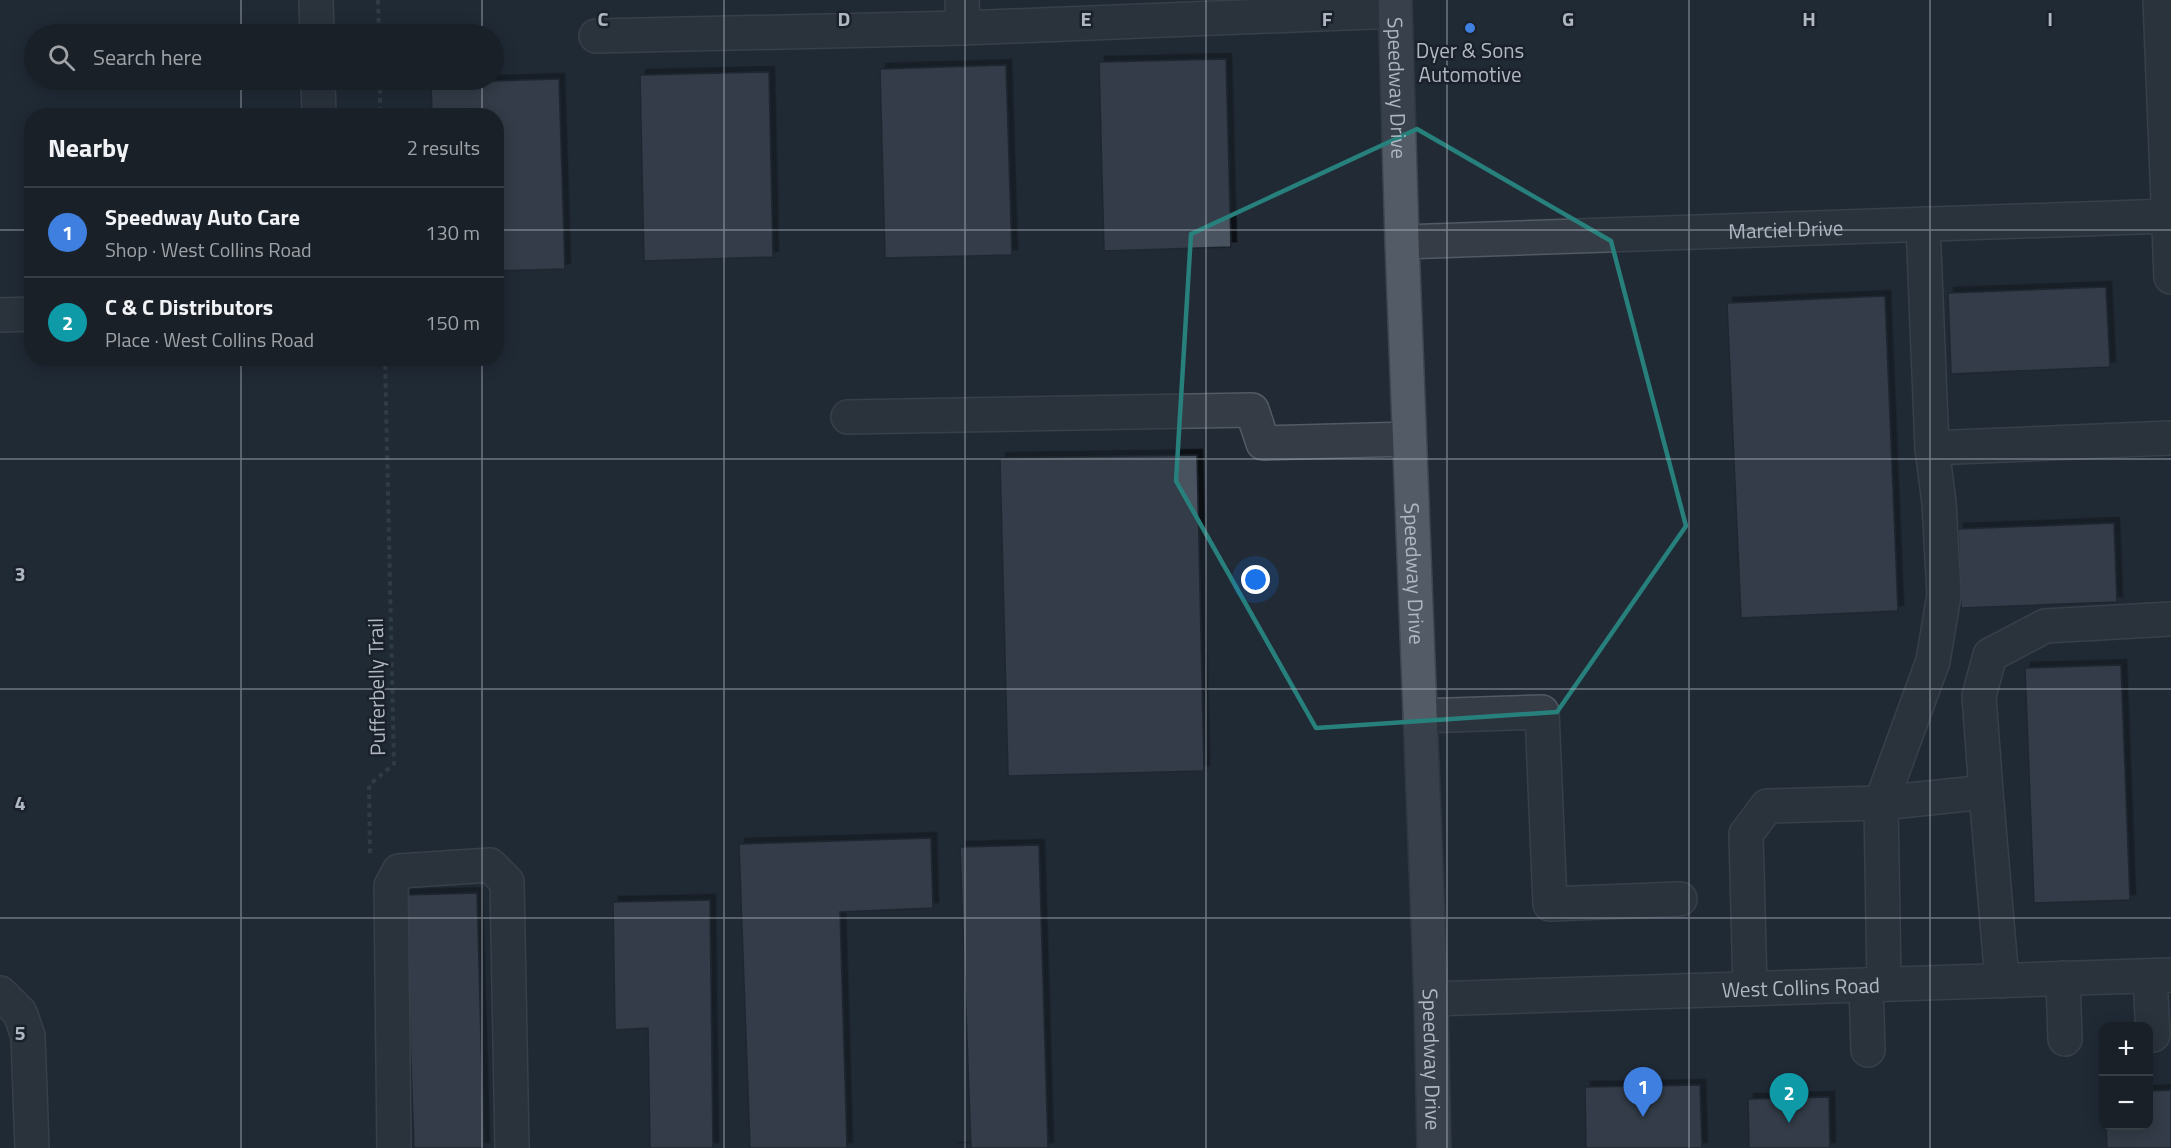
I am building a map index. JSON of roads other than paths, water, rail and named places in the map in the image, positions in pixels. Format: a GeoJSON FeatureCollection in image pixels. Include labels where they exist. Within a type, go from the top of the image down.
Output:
{"type":"FeatureCollection","features":[{"type":"Feature","properties":{"kind":"main road","name":"Speedway Drive"},"geometry":{"type":"LineString","coordinates":[[1395,6],[1431,999],[1434,1148]]}},
{"type":"Feature","properties":{"kind":"street"},"geometry":{"type":"LineString","coordinates":[[316,0],[317,24]]}},
{"type":"Feature","properties":{"kind":"street"},"geometry":{"type":"LineString","coordinates":[[2160,0],[2171,277]]}},
{"type":"Feature","properties":{"kind":"street"},"geometry":{"type":"LineString","coordinates":[[596,36],[962,14],[1395,6]]}},
{"type":"Feature","properties":{"kind":"street"},"geometry":{"type":"LineString","coordinates":[[318,90],[319,108]]}},
{"type":"Feature","properties":{"kind":"street","name":"Marciel Drive"},"geometry":{"type":"LineString","coordinates":[[1402,242],[2169,216]]}},
{"type":"Feature","properties":{"kind":"street"},"geometry":{"type":"LineString","coordinates":[[1868,1050],[1875,984],[1881,803],[1933,661],[1944,595],[1939,503],[1932,448],[1923,224]]}},
{"type":"Feature","properties":{"kind":"street"},"geometry":{"type":"LineString","coordinates":[[0,315],[24,314]]}},
{"type":"Feature","properties":{"kind":"street"},"geometry":{"type":"LineString","coordinates":[[848,417],[1252,410],[1263,443],[1409,439]]}},
{"type":"Feature","properties":{"kind":"street"},"geometry":{"type":"LineString","coordinates":[[1932,448],[2171,438]]}},
{"type":"Feature","properties":{"kind":"street"},"geometry":{"type":"LineString","coordinates":[[2002,981],[1979,696],[1990,655],[2044,626],[2171,619]]}},
{"type":"Feature","properties":{"kind":"street"},"geometry":{"type":"LineString","coordinates":[[1420,716],[1542,712],[1550,904],[1680,899]]}},
{"type":"Feature","properties":{"kind":"street"},"geometry":{"type":"LineString","coordinates":[[1750,989],[1746,834],[1767,806],[1881,803],[1986,792]]}},
{"type":"Feature","properties":{"kind":"street"},"geometry":{"type":"LineString","coordinates":[[394,1148],[391,886],[399,871],[490,866],[507,882],[512,1148]]}},
{"type":"Feature","properties":{"kind":"street"},"geometry":{"type":"LineString","coordinates":[[2153,1035],[2161,975]]}},
{"type":"Feature","properties":{"kind":"street","name":"West Collins Road"},"geometry":{"type":"LineString","coordinates":[[1431,999],[2161,975]]}},
{"type":"Feature","properties":{"kind":"street"},"geometry":{"type":"LineString","coordinates":[[2063,978],[2065,1039]]}},
{"type":"Feature","properties":{"kind":"street"},"geometry":{"type":"LineString","coordinates":[[0,993],[20,1013],[28,1036],[32,1148]]}},
{"type":"Feature","properties":{"kind":"place","name":"Dyer & Sons Automotive"},"geometry":{"type":"Point","coordinates":[1470,28]}},
{"type":"Feature","properties":{"kind":"place","name":"Speedway Auto Care"},"geometry":{"type":"Point","coordinates":[1643,1117]}},
{"type":"Feature","properties":{"kind":"place","name":"C & C Distributors"},"geometry":{"type":"Point","coordinates":[1789,1123]}}]}
